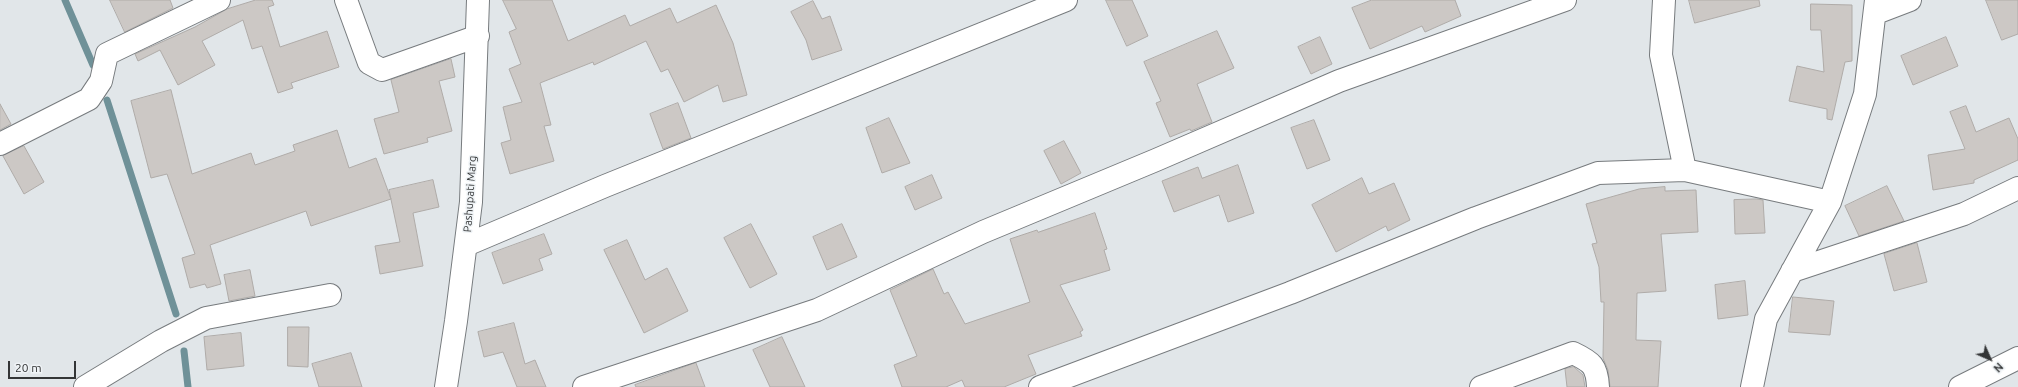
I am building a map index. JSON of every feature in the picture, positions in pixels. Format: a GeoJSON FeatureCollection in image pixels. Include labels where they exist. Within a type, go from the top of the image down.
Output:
{"type":"FeatureCollection","features":[{"type":"Feature","properties":{"kind":"street"},"geometry":{"type":"LineString","coordinates":[[0,144],[90,99],[101,81],[107,54],[219,0]]}},
{"type":"Feature","properties":{"kind":"street"},"geometry":{"type":"LineString","coordinates":[[346,0],[369,63],[382,70],[478,36]]}},
{"type":"Feature","properties":{"kind":"street","name":"Pashupati Marg"},"geometry":{"type":"LineString","coordinates":[[446,387],[471,202],[478,36],[478,0]]}},
{"type":"Feature","properties":{"kind":"street"},"geometry":{"type":"LineString","coordinates":[[466,245],[605,186],[1066,0]]}},
{"type":"Feature","properties":{"kind":"street"},"geometry":{"type":"LineString","coordinates":[[584,387],[817,310],[983,232],[1156,160],[1339,81],[1565,0]]}},
{"type":"Feature","properties":{"kind":"street"},"geometry":{"type":"LineString","coordinates":[[1664,0],[1661,55],[1685,170]]}},
{"type":"Feature","properties":{"kind":"street"},"geometry":{"type":"LineString","coordinates":[[1752,387],[1766,319],[1830,202],[1865,94],[1876,6],[1910,0]]}},
{"type":"Feature","properties":{"kind":"street"},"geometry":{"type":"LineString","coordinates":[[1040,387],[1290,293],[1476,218],[1598,173],[1685,170],[1830,202]]}},
{"type":"Feature","properties":{"kind":"street"},"geometry":{"type":"LineString","coordinates":[[1792,271],[1964,214],[2018,188]]}},
{"type":"Feature","properties":{"kind":"street"},"geometry":{"type":"LineString","coordinates":[[85,387],[161,341],[206,318],[330,295]]}},
{"type":"Feature","properties":{"kind":"street"},"geometry":{"type":"LineString","coordinates":[[1481,387],[1573,353],[1587,360],[1598,372],[1598,387]]}},
{"type":"Feature","properties":{"kind":"street"},"geometry":{"type":"LineString","coordinates":[[1960,387],[2018,358]]}},
{"type":"Feature","properties":{"kind":"building"},"geometry":{"type":"Polygon","coordinates":[[[110,0],[170,0],[173,8],[125,32],[110,0]]]}},
{"type":"Feature","properties":{"kind":"building"},"geometry":{"type":"Polygon","coordinates":[[[256,0],[272,0],[274,5],[268,7],[280,47],[327,31],[339,67],[291,83],[293,88],[278,93],[262,46],[252,49],[243,20],[202,41],[215,65],[178,85],[160,50],[138,61],[135,54],[195,27],[227,9],[256,0]]]}},
{"type":"Feature","properties":{"kind":"building"},"geometry":{"type":"Polygon","coordinates":[[[503,0],[552,0],[568,41],[625,15],[630,26],[670,8],[677,23],[716,5],[733,43],[747,95],[723,102],[718,85],[684,102],[668,69],[661,72],[646,41],[594,65],[593,62],[540,83],[551,125],[544,126],[554,161],[510,174],[501,143],[511,140],[503,107],[522,102],[509,69],[521,64],[509,32],[516,29],[503,0]]]}},
{"type":"Feature","properties":{"kind":"building"},"geometry":{"type":"Polygon","coordinates":[[[1106,0],[1132,0],[1148,36],[1127,46],[1106,0]]]}},
{"type":"Feature","properties":{"kind":"building"},"geometry":{"type":"Polygon","coordinates":[[[1372,0],[1455,0],[1461,16],[1425,32],[1422,26],[1370,49],[1352,8],[1372,0]]]}},
{"type":"Feature","properties":{"kind":"building"},"geometry":{"type":"Polygon","coordinates":[[[1689,0],[1759,0],[1760,6],[1695,23],[1689,0]]]}},
{"type":"Feature","properties":{"kind":"building"},"geometry":{"type":"Polygon","coordinates":[[[1986,0],[2018,0],[2018,34],[2002,40],[1986,0]]]}},
{"type":"Feature","properties":{"kind":"building"},"geometry":{"type":"Polygon","coordinates":[[[813,1],[822,19],[830,16],[842,50],[812,60],[806,40],[791,12],[813,1]]]}},
{"type":"Feature","properties":{"kind":"building"},"geometry":{"type":"Polygon","coordinates":[[[1811,4],[1852,5],[1852,61],[1845,62],[1832,120],[1827,119],[1827,109],[1789,101],[1797,66],[1824,72],[1821,30],[1811,30],[1811,4]]]}},
{"type":"Feature","properties":{"kind":"building"},"geometry":{"type":"Polygon","coordinates":[[[1217,31],[1234,68],[1197,84],[1212,122],[1191,131],[1190,129],[1170,137],[1156,103],[1161,101],[1144,62],[1217,31]]]}},
{"type":"Feature","properties":{"kind":"building"},"geometry":{"type":"Polygon","coordinates":[[[1320,37],[1332,64],[1311,74],[1298,47],[1320,37]]]}},
{"type":"Feature","properties":{"kind":"building"},"geometry":{"type":"Polygon","coordinates":[[[1946,37],[1958,66],[1913,85],[1901,56],[1946,37]]]}},
{"type":"Feature","properties":{"kind":"building"},"geometry":{"type":"Polygon","coordinates":[[[451,59],[455,77],[439,81],[452,131],[427,138],[428,142],[384,154],[374,119],[399,112],[391,80],[451,59]]]}},
{"type":"Feature","properties":{"kind":"building"},"geometry":{"type":"Polygon","coordinates":[[[171,90],[192,174],[251,153],[255,165],[295,151],[293,145],[337,130],[349,168],[376,158],[391,199],[311,226],[306,211],[210,245],[221,284],[207,288],[205,284],[190,288],[182,258],[195,254],[167,174],[151,178],[131,101],[171,90]]]}},
{"type":"Feature","properties":{"kind":"building"},"geometry":{"type":"Polygon","coordinates":[[[678,103],[691,138],[663,149],[650,114],[678,103]]]}},
{"type":"Feature","properties":{"kind":"building"},"geometry":{"type":"Polygon","coordinates":[[[0,104],[11,124],[0,130],[0,104]]]}},
{"type":"Feature","properties":{"kind":"building"},"geometry":{"type":"Polygon","coordinates":[[[1966,106],[1976,132],[2009,118],[2018,139],[2018,160],[1974,180],[1974,183],[1933,190],[1928,155],[1965,149],[1950,112],[1966,106]]]}},
{"type":"Feature","properties":{"kind":"building"},"geometry":{"type":"Polygon","coordinates":[[[889,118],[910,163],[882,173],[866,128],[889,118]]]}},
{"type":"Feature","properties":{"kind":"building"},"geometry":{"type":"Polygon","coordinates":[[[1314,120],[1330,160],[1307,169],[1291,128],[1314,120]]]}},
{"type":"Feature","properties":{"kind":"building"},"geometry":{"type":"Polygon","coordinates":[[[1064,141],[1081,173],[1061,184],[1044,151],[1064,141]]]}},
{"type":"Feature","properties":{"kind":"building"},"geometry":{"type":"Polygon","coordinates":[[[24,146],[44,182],[24,194],[3,156],[24,146]]]}},
{"type":"Feature","properties":{"kind":"building"},"geometry":{"type":"Polygon","coordinates":[[[1238,165],[1254,213],[1228,222],[1219,195],[1174,212],[1162,181],[1198,167],[1202,178],[1238,165]]]}},
{"type":"Feature","properties":{"kind":"building"},"geometry":{"type":"Polygon","coordinates":[[[932,175],[942,198],[915,210],[905,187],[932,175]]]}},
{"type":"Feature","properties":{"kind":"building"},"geometry":{"type":"Polygon","coordinates":[[[1362,178],[1369,194],[1394,183],[1410,220],[1388,231],[1386,226],[1336,252],[1312,205],[1362,178]]]}},
{"type":"Feature","properties":{"kind":"building"},"geometry":{"type":"Polygon","coordinates":[[[433,180],[439,207],[413,213],[423,266],[380,274],[375,246],[400,242],[389,190],[433,180]]]}},
{"type":"Feature","properties":{"kind":"building"},"geometry":{"type":"Polygon","coordinates":[[[1887,186],[1904,221],[1859,236],[1845,206],[1887,186]]]}},
{"type":"Feature","properties":{"kind":"building"},"geometry":{"type":"Polygon","coordinates":[[[1665,187],[1665,191],[1696,190],[1698,232],[1661,234],[1666,291],[1637,293],[1636,340],[1661,341],[1658,387],[1610,387],[1608,370],[1603,358],[1604,302],[1601,302],[1599,267],[1592,244],[1597,243],[1586,204],[1639,189],[1665,187]]]}},
{"type":"Feature","properties":{"kind":"building"},"geometry":{"type":"Polygon","coordinates":[[[1734,200],[1763,200],[1765,233],[1735,234],[1734,200]]]}},
{"type":"Feature","properties":{"kind":"building"},"geometry":{"type":"Polygon","coordinates":[[[1095,213],[1107,249],[1104,250],[1110,270],[1060,285],[1083,330],[1080,332],[1082,336],[1028,355],[1036,374],[1004,387],[965,387],[962,380],[946,387],[902,387],[894,365],[917,356],[890,290],[933,269],[944,294],[948,292],[965,324],[1030,302],[1010,239],[1037,230],[1038,232],[1095,213]]]}},
{"type":"Feature","properties":{"kind":"building"},"geometry":{"type":"Polygon","coordinates":[[[751,224],[777,274],[750,288],[724,238],[751,224]]]}},
{"type":"Feature","properties":{"kind":"building"},"geometry":{"type":"Polygon","coordinates":[[[842,224],[857,257],[827,270],[813,237],[842,224]]]}},
{"type":"Feature","properties":{"kind":"building"},"geometry":{"type":"Polygon","coordinates":[[[544,234],[552,254],[539,259],[543,270],[503,284],[492,253],[544,234]]]}},
{"type":"Feature","properties":{"kind":"building"},"geometry":{"type":"Polygon","coordinates":[[[627,240],[645,280],[667,268],[688,311],[644,333],[604,250],[627,240]]]}},
{"type":"Feature","properties":{"kind":"building"},"geometry":{"type":"Polygon","coordinates":[[[1917,243],[1927,282],[1894,291],[1884,254],[1917,243]]]}},
{"type":"Feature","properties":{"kind":"building"},"geometry":{"type":"Polygon","coordinates":[[[250,270],[255,296],[229,301],[224,275],[250,270]]]}},
{"type":"Feature","properties":{"kind":"building"},"geometry":{"type":"Polygon","coordinates":[[[1745,281],[1748,315],[1718,319],[1715,285],[1745,281]]]}},
{"type":"Feature","properties":{"kind":"building"},"geometry":{"type":"Polygon","coordinates":[[[1793,297],[1834,301],[1830,335],[1789,332],[1793,297]]]}},
{"type":"Feature","properties":{"kind":"building"},"geometry":{"type":"Polygon","coordinates":[[[514,323],[525,364],[535,360],[546,387],[517,387],[503,352],[484,357],[478,332],[514,323]]]}},
{"type":"Feature","properties":{"kind":"building"},"geometry":{"type":"Polygon","coordinates":[[[288,327],[309,327],[308,367],[288,366],[288,327]]]}},
{"type":"Feature","properties":{"kind":"building"},"geometry":{"type":"Polygon","coordinates":[[[241,333],[244,366],[207,370],[204,337],[241,333]]]}},
{"type":"Feature","properties":{"kind":"building"},"geometry":{"type":"Polygon","coordinates":[[[782,337],[805,387],[770,387],[753,350],[782,337]]]}},
{"type":"Feature","properties":{"kind":"building"},"geometry":{"type":"Polygon","coordinates":[[[351,353],[362,387],[319,387],[312,364],[351,353]]]}},
{"type":"Feature","properties":{"kind":"building"},"geometry":{"type":"Polygon","coordinates":[[[696,363],[705,387],[636,387],[635,385],[696,363]]]}},
{"type":"Feature","properties":{"kind":"building"},"geometry":{"type":"Polygon","coordinates":[[[1574,367],[1583,375],[1585,387],[1567,387],[1565,369],[1574,367]]]}},
{"type":"Feature","properties":{"kind":"waterway"},"geometry":{"type":"LineString","coordinates":[[65,0],[93,65]]}},
{"type":"Feature","properties":{"kind":"waterway"},"geometry":{"type":"LineString","coordinates":[[107,100],[176,314]]}},
{"type":"Feature","properties":{"kind":"waterway"},"geometry":{"type":"LineString","coordinates":[[184,351],[188,387]]}}]}
